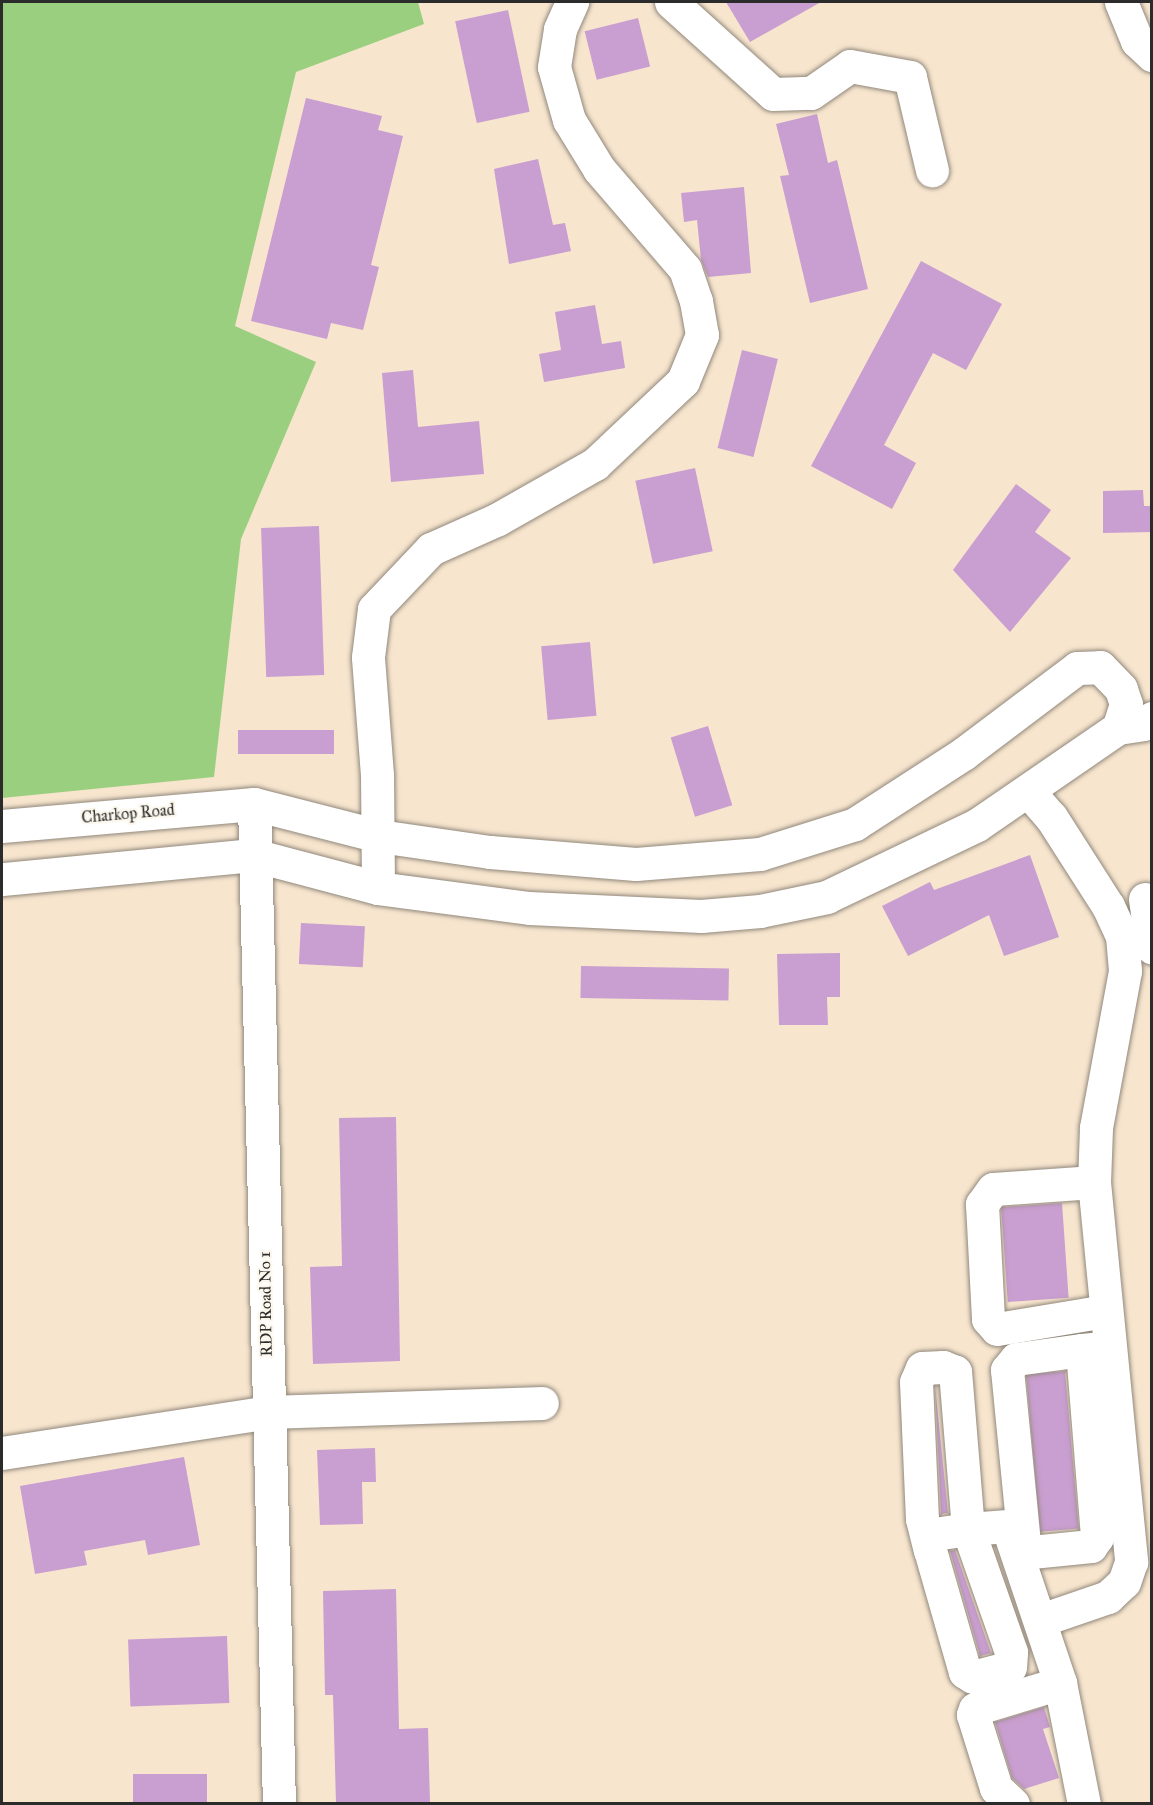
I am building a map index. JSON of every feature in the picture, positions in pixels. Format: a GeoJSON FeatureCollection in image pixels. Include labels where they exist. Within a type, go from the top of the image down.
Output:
{"type":"FeatureCollection","features":[{"type":"Feature","properties":{"kind":"street"},"geometry":{"type":"LineString","coordinates":[[378,888],[379,836],[368,657],[374,609],[431,549],[498,519],[595,464],[683,381],[702,335],[696,301],[685,269],[599,169],[568,120],[554,67],[560,28],[572,2]]}},
{"type":"Feature","properties":{"kind":"street"},"geometry":{"type":"LineString","coordinates":[[671,2],[773,94],[811,93],[850,66],[910,77],[932,170]]}},
{"type":"Feature","properties":{"kind":"street"},"geometry":{"type":"LineString","coordinates":[[1120,2],[1137,41],[1152,55]]}},
{"type":"Feature","properties":{"kind":"street","name":"Charkop Road"},"geometry":{"type":"LineString","coordinates":[[2,826],[254,804],[379,836],[490,852],[636,864],[760,854],[855,824],[963,754],[1077,668],[1100,667],[1121,688],[1126,704],[1118,728]]}},
{"type":"Feature","properties":{"kind":"street"},"geometry":{"type":"LineString","coordinates":[[2,879],[254,855],[378,888],[529,908],[701,916],[760,911],[827,897],[977,825],[1118,728],[1143,724],[1152,718]]}},
{"type":"Feature","properties":{"kind":"street"},"geometry":{"type":"LineString","coordinates":[[1028,791],[1051,817],[1108,906],[1122,936],[1125,971],[1096,1128],[1094,1182],[1106,1311],[1096,1348],[1097,1537],[1091,1546],[1031,1552],[1024,1543],[1007,1370],[1016,1359],[1096,1348]]}},
{"type":"Feature","properties":{"kind":"street","name":"RDP Road No 1"},"geometry":{"type":"LineString","coordinates":[[254,804],[279,1803]]}},
{"type":"Feature","properties":{"kind":"street"},"geometry":{"type":"LineString","coordinates":[[1108,906],[1149,899],[1152,947]]}},
{"type":"Feature","properties":{"kind":"street"},"geometry":{"type":"LineString","coordinates":[[1094,1182],[993,1189],[982,1203],[988,1319],[997,1329],[1106,1311]]}},
{"type":"Feature","properties":{"kind":"street"},"geometry":{"type":"LineString","coordinates":[[1041,1620],[1108,1597],[1141,1562],[1096,1348]]}},
{"type":"Feature","properties":{"kind":"street"},"geometry":{"type":"LineString","coordinates":[[943,1367],[955,1372],[968,1529],[1011,1652],[1010,1667],[973,1677],[965,1672],[922,1519],[916,1382],[922,1368],[943,1367]]}},
{"type":"Feature","properties":{"kind":"street"},"geometry":{"type":"LineString","coordinates":[[2,1453],[269,1412],[542,1403]]}},
{"type":"Feature","properties":{"kind":"street"},"geometry":{"type":"LineString","coordinates":[[927,1535],[968,1529],[1006,1519],[1060,1683],[1084,1803]]}},
{"type":"Feature","properties":{"kind":"street"},"geometry":{"type":"LineString","coordinates":[[1013,1803],[996,1788],[973,1715],[975,1709],[1060,1683]]}},
{"type":"Feature","properties":{"kind":"green space"},"geometry":{"type":"Polygon","coordinates":[[[2,2],[418,2],[424,24],[296,72],[235,326],[316,362],[241,539],[214,777],[2,798],[2,2]]]}},
{"type":"Feature","properties":{"kind":"building"},"geometry":{"type":"Polygon","coordinates":[[[726,2],[821,2],[750,42],[726,2]]]}},
{"type":"Feature","properties":{"kind":"building"},"geometry":{"type":"Polygon","coordinates":[[[508,10],[530,112],[477,123],[455,21],[508,10]]]}},
{"type":"Feature","properties":{"kind":"building"},"geometry":{"type":"Polygon","coordinates":[[[638,18],[650,67],[597,80],[585,31],[638,18]]]}},
{"type":"Feature","properties":{"kind":"building"},"geometry":{"type":"Polygon","coordinates":[[[306,98],[382,116],[378,130],[403,136],[371,265],[379,267],[363,330],[331,323],[327,339],[251,321],[306,98]]]}},
{"type":"Feature","properties":{"kind":"building"},"geometry":{"type":"Polygon","coordinates":[[[817,114],[828,163],[837,160],[868,289],[810,303],[780,176],[789,175],[776,124],[817,114]]]}},
{"type":"Feature","properties":{"kind":"building"},"geometry":{"type":"Polygon","coordinates":[[[538,159],[553,225],[565,223],[571,251],[509,264],[494,169],[538,159]]]}},
{"type":"Feature","properties":{"kind":"building"},"geometry":{"type":"Polygon","coordinates":[[[744,187],[751,273],[708,277],[701,260],[697,220],[684,222],[681,193],[744,187]]]}},
{"type":"Feature","properties":{"kind":"building"},"geometry":{"type":"Polygon","coordinates":[[[921,261],[1002,304],[966,370],[933,353],[884,445],[916,463],[892,509],[811,466],[921,261]]]}},
{"type":"Feature","properties":{"kind":"building"},"geometry":{"type":"Polygon","coordinates":[[[595,305],[602,344],[621,341],[625,368],[544,382],[539,354],[561,350],[555,312],[595,305]]]}},
{"type":"Feature","properties":{"kind":"building"},"geometry":{"type":"Polygon","coordinates":[[[742,350],[778,359],[753,457],[718,448],[742,350]]]}},
{"type":"Feature","properties":{"kind":"building"},"geometry":{"type":"Polygon","coordinates":[[[413,370],[418,427],[479,421],[484,474],[391,482],[382,373],[413,370]]]}},
{"type":"Feature","properties":{"kind":"building"},"geometry":{"type":"Polygon","coordinates":[[[695,468],[713,551],[653,564],[635,481],[695,468]]]}},
{"type":"Feature","properties":{"kind":"building"},"geometry":{"type":"Polygon","coordinates":[[[1016,484],[1051,510],[1035,532],[1071,558],[1010,632],[953,570],[1016,484]]]}},
{"type":"Feature","properties":{"kind":"building"},"geometry":{"type":"Polygon","coordinates":[[[1143,490],[1144,506],[1152,506],[1152,532],[1103,533],[1103,491],[1143,490]]]}},
{"type":"Feature","properties":{"kind":"building"},"geometry":{"type":"Polygon","coordinates":[[[319,526],[324,675],[266,677],[261,528],[319,526]]]}},
{"type":"Feature","properties":{"kind":"building"},"geometry":{"type":"Polygon","coordinates":[[[590,642],[596,716],[548,720],[541,646],[590,642]]]}},
{"type":"Feature","properties":{"kind":"building"},"geometry":{"type":"Polygon","coordinates":[[[708,726],[732,805],[695,817],[671,737],[708,726]]]}},
{"type":"Feature","properties":{"kind":"building"},"geometry":{"type":"Polygon","coordinates":[[[238,730],[334,730],[334,754],[238,754],[238,730]]]}},
{"type":"Feature","properties":{"kind":"building"},"geometry":{"type":"Polygon","coordinates":[[[1030,855],[1059,937],[1004,956],[989,915],[908,956],[882,906],[930,882],[934,890],[1030,855]]]}},
{"type":"Feature","properties":{"kind":"building"},"geometry":{"type":"Polygon","coordinates":[[[301,923],[365,926],[363,967],[299,964],[301,923]]]}},
{"type":"Feature","properties":{"kind":"building"},"geometry":{"type":"Polygon","coordinates":[[[840,953],[840,997],[827,997],[828,1025],[779,1025],[777,954],[840,953]]]}},
{"type":"Feature","properties":{"kind":"building"},"geometry":{"type":"Polygon","coordinates":[[[581,966],[729,969],[728,1001],[580,998],[581,966]]]}},
{"type":"Feature","properties":{"kind":"building"},"geometry":{"type":"Polygon","coordinates":[[[396,1117],[400,1361],[313,1364],[310,1267],[342,1266],[339,1118],[396,1117]]]}},
{"type":"Feature","properties":{"kind":"building"},"geometry":{"type":"Polygon","coordinates":[[[1062,1203],[1069,1298],[1008,1302],[1001,1207],[1062,1203]]]}},
{"type":"Feature","properties":{"kind":"building"},"geometry":{"type":"Polygon","coordinates":[[[1065,1371],[1079,1528],[1040,1532],[1026,1374],[1065,1371]]]}},
{"type":"Feature","properties":{"kind":"building"},"geometry":{"type":"Polygon","coordinates":[[[935,1386],[948,1513],[941,1514],[935,1386]]]}},
{"type":"Feature","properties":{"kind":"building"},"geometry":{"type":"Polygon","coordinates":[[[375,1448],[376,1482],[362,1482],[363,1524],[320,1525],[317,1450],[375,1448]]]}},
{"type":"Feature","properties":{"kind":"building"},"geometry":{"type":"Polygon","coordinates":[[[184,1457],[200,1545],[148,1555],[145,1540],[84,1551],[87,1565],[35,1574],[20,1486],[184,1457]]]}},
{"type":"Feature","properties":{"kind":"building"},"geometry":{"type":"Polygon","coordinates":[[[955,1550],[991,1653],[980,1656],[950,1551],[955,1550]]]}},
{"type":"Feature","properties":{"kind":"building"},"geometry":{"type":"Polygon","coordinates":[[[396,1589],[399,1729],[428,1728],[430,1803],[336,1803],[333,1695],[325,1695],[323,1591],[396,1589]]]}},
{"type":"Feature","properties":{"kind":"building"},"geometry":{"type":"Polygon","coordinates":[[[227,1636],[229,1703],[130,1706],[128,1639],[227,1636]]]}},
{"type":"Feature","properties":{"kind":"building"},"geometry":{"type":"Polygon","coordinates":[[[1044,1707],[1050,1727],[1043,1729],[1059,1778],[1024,1789],[1012,1778],[995,1722],[1044,1707]]]}},
{"type":"Feature","properties":{"kind":"building"},"geometry":{"type":"Polygon","coordinates":[[[133,1774],[207,1774],[207,1803],[133,1803],[133,1774]]]}}]}
